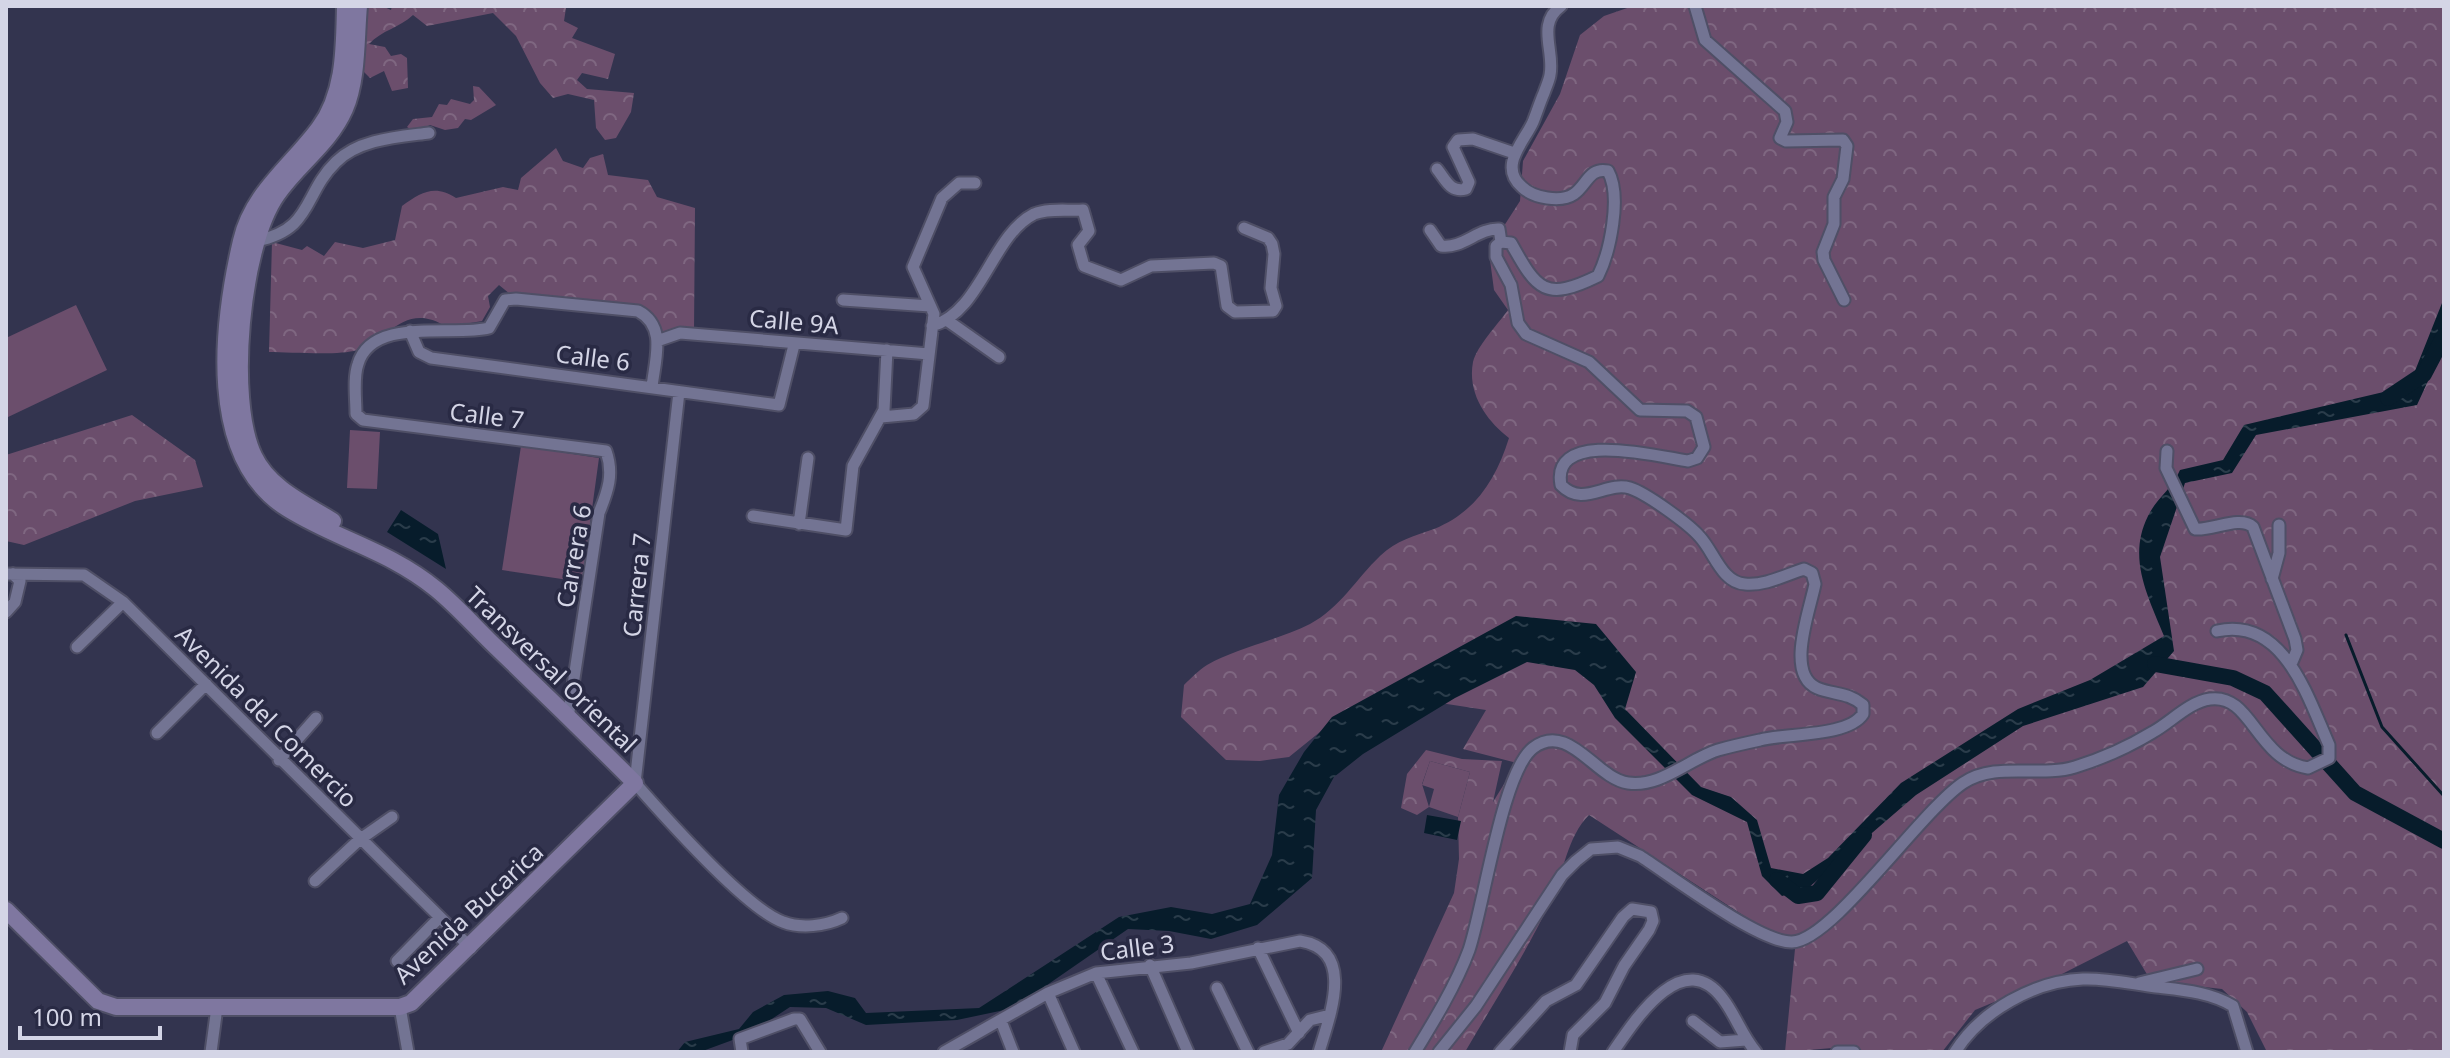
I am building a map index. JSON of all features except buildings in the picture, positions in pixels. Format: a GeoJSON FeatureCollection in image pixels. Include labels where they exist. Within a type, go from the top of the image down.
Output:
{"type":"FeatureCollection","features":[{"type":"Feature","properties":{"kind":"main road","name":"Transversal Oriental"},"geometry":{"type":"LineString","coordinates":[[345,6],[341,77],[328,113],[319,128],[274,177],[243,229],[227,348],[229,418],[240,456],[260,488],[287,508],[385,554],[435,589],[635,783]]}},
{"type":"Feature","properties":{"kind":"main road","name":"Transversal Oriental"},"geometry":{"type":"LineString","coordinates":[[359,6],[346,105],[328,141],[276,196],[256,241],[240,370],[243,425],[254,457],[268,477],[290,495],[333,521],[389,543],[417,564],[435,589]]}},
{"type":"Feature","properties":{"kind":"main road","name":"Avenida Bucarica"},"geometry":{"type":"LineString","coordinates":[[6,910],[98,1001],[116,1007],[400,1007],[411,1003],[471,948],[635,783]]}},
{"type":"Feature","properties":{"kind":"street"},"geometry":{"type":"LineString","coordinates":[[1415,1052],[1467,954],[1520,763],[1534,747],[1552,741],[1567,743],[1612,777],[1627,783],[1647,783],[1716,751],[1765,739],[1846,728],[1863,714],[1863,705],[1855,698],[1815,687],[1803,674],[1799,656],[1815,584],[1812,573],[1804,569],[1759,584],[1742,585],[1729,579],[1697,534],[1638,491],[1619,487],[1591,495],[1578,495],[1561,485],[1561,470],[1570,458],[1582,453],[1618,450],[1688,461],[1697,458],[1704,447],[1696,417],[1687,411],[1640,410],[1589,362],[1526,334],[1518,323],[1511,285],[1496,257],[1496,246],[1501,242],[1511,243],[1535,284],[1567,289],[1598,276],[1608,257],[1611,178],[1608,171],[1591,174],[1573,195],[1557,198],[1538,196],[1521,187],[1511,169],[1514,153],[1532,124],[1551,73],[1547,29],[1553,12],[1561,6]]}},
{"type":"Feature","properties":{"kind":"street"},"geometry":{"type":"LineString","coordinates":[[1695,6],[1705,40],[1785,111],[1787,122],[1780,138],[1786,141],[1843,140],[1847,146],[1843,179],[1834,197],[1836,216],[1823,252],[1844,300]]}},
{"type":"Feature","properties":{"kind":"street"},"geometry":{"type":"LineString","coordinates":[[256,241],[286,231],[298,221],[335,162],[378,140],[429,133]]}},
{"type":"Feature","properties":{"kind":"street"},"geometry":{"type":"LineString","coordinates":[[1437,169],[1450,187],[1458,191],[1466,189],[1469,182],[1454,154],[1453,147],[1458,140],[1473,139],[1514,153]]}},
{"type":"Feature","properties":{"kind":"street"},"geometry":{"type":"LineString","coordinates":[[881,417],[914,414],[923,406],[932,326],[930,306],[913,267],[942,198],[959,183],[975,183]]}},
{"type":"Feature","properties":{"kind":"street"},"geometry":{"type":"LineString","coordinates":[[932,326],[948,321],[1026,220],[1050,211],[1083,210],[1089,231],[1078,245],[1084,266],[1111,279],[1130,279],[1151,266],[1162,264],[1214,263],[1221,266],[1227,306],[1235,312],[1273,311],[1276,306],[1271,288],[1272,244],[1268,238],[1244,228]]}},
{"type":"Feature","properties":{"kind":"street"},"geometry":{"type":"LineString","coordinates":[[1430,230],[1441,246],[1471,239],[1492,229],[1499,229],[1501,242]]}},
{"type":"Feature","properties":{"kind":"street"},"geometry":{"type":"LineString","coordinates":[[410,331],[477,332],[489,328],[505,300],[516,299],[638,311],[649,317],[658,332],[652,387]]}},
{"type":"Feature","properties":{"kind":"street"},"geometry":{"type":"LineString","coordinates":[[843,300],[930,306]]}},
{"type":"Feature","properties":{"kind":"street"},"geometry":{"type":"LineString","coordinates":[[948,321],[999,357]]}},
{"type":"Feature","properties":{"kind":"street","name":"Calle 6"},"geometry":{"type":"LineString","coordinates":[[410,331],[419,352],[431,358],[779,405],[794,345]]}},
{"type":"Feature","properties":{"kind":"street","name":"Calle 7"},"geometry":{"type":"LineString","coordinates":[[410,331],[389,335],[370,346],[358,363],[356,414],[363,420],[606,451]]}},
{"type":"Feature","properties":{"kind":"street","name":"Calle 9A"},"geometry":{"type":"LineString","coordinates":[[657,341],[680,333],[929,354]]}},
{"type":"Feature","properties":{"kind":"street"},"geometry":{"type":"LineString","coordinates":[[753,516],[846,530],[853,466],[881,417],[887,350]]}},
{"type":"Feature","properties":{"kind":"street","name":"Carrera 7"},"geometry":{"type":"LineString","coordinates":[[635,783],[679,392]]}},
{"type":"Feature","properties":{"kind":"street","name":"Carrera 6"},"geometry":{"type":"LineString","coordinates":[[568,718],[599,513],[610,486],[611,465],[606,451]]}},
{"type":"Feature","properties":{"kind":"street"},"geometry":{"type":"LineString","coordinates":[[2167,451],[2166,468],[2195,529],[2248,523],[2253,527],[2295,639],[2297,650],[2292,662]]}},
{"type":"Feature","properties":{"kind":"street"},"geometry":{"type":"LineString","coordinates":[[799,524],[808,458]]}},
{"type":"Feature","properties":{"kind":"street"},"geometry":{"type":"LineString","coordinates":[[2272,583],[2279,525]]}},
{"type":"Feature","properties":{"kind":"street"},"geometry":{"type":"LineString","coordinates":[[6,612],[20,581],[10,574]]}},
{"type":"Feature","properties":{"kind":"street","name":"Avenida del Comercio"},"geometry":{"type":"LineString","coordinates":[[10,574],[84,575],[123,602],[438,919],[471,948]]}},
{"type":"Feature","properties":{"kind":"street"},"geometry":{"type":"LineString","coordinates":[[77,647],[123,602]]}},
{"type":"Feature","properties":{"kind":"street"},"geometry":{"type":"LineString","coordinates":[[1439,1052],[1492,983],[1562,875],[1591,849],[1618,847],[1640,856],[1768,937],[1795,942],[1823,929],[1934,808],[1964,782],[2023,769],[2073,768],[2152,733],[2208,699],[2226,699],[2239,706],[2260,738],[2286,762],[2308,768],[2325,761],[2329,745],[2292,662],[2244,629],[2217,631]]}},
{"type":"Feature","properties":{"kind":"street"},"geometry":{"type":"LineString","coordinates":[[157,733],[206,684]]}},
{"type":"Feature","properties":{"kind":"street"},"geometry":{"type":"LineString","coordinates":[[279,760],[316,718]]}},
{"type":"Feature","properties":{"kind":"street"},"geometry":{"type":"LineString","coordinates":[[635,783],[746,897],[782,922],[828,925],[842,918]]}},
{"type":"Feature","properties":{"kind":"street"},"geometry":{"type":"LineString","coordinates":[[315,881],[359,840],[392,817]]}},
{"type":"Feature","properties":{"kind":"street"},"geometry":{"type":"LineString","coordinates":[[1500,1052],[1546,1001],[1576,985],[1614,927],[1632,909],[1651,912],[1653,921],[1649,930],[1624,966],[1605,1003],[1573,1035],[1570,1052]]}},
{"type":"Feature","properties":{"kind":"street"},"geometry":{"type":"LineString","coordinates":[[397,961],[438,919]]}},
{"type":"Feature","properties":{"kind":"street"},"geometry":{"type":"LineString","coordinates":[[452,932],[455,963]]}},
{"type":"Feature","properties":{"kind":"street","name":"Calle 3"},"geometry":{"type":"LineString","coordinates":[[950,1051],[1048,993],[1096,973],[1191,963],[1300,941],[1314,944],[1327,952],[1335,973],[1330,1015]]}},
{"type":"Feature","properties":{"kind":"street"},"geometry":{"type":"LineString","coordinates":[[1258,948],[1299,1033]]}},
{"type":"Feature","properties":{"kind":"street"},"geometry":{"type":"LineString","coordinates":[[1150,965],[1188,1052]]}},
{"type":"Feature","properties":{"kind":"street"},"geometry":{"type":"LineString","coordinates":[[2135,984],[2197,969]]}},
{"type":"Feature","properties":{"kind":"street"},"geometry":{"type":"LineString","coordinates":[[1096,973],[1133,1052]]}},
{"type":"Feature","properties":{"kind":"street"},"geometry":{"type":"LineString","coordinates":[[1613,1052],[1665,989],[1680,980],[1690,979],[1712,987],[1722,997],[1756,1052]]}},
{"type":"Feature","properties":{"kind":"street"},"geometry":{"type":"LineString","coordinates":[[1955,1052],[1980,1020],[2042,987],[2080,979],[2135,984],[2222,999],[2233,1006],[2247,1052]]}},
{"type":"Feature","properties":{"kind":"street"},"geometry":{"type":"LineString","coordinates":[[1217,988],[1248,1052]]}},
{"type":"Feature","properties":{"kind":"street"},"geometry":{"type":"LineString","coordinates":[[1048,993],[1074,1052]]}},
{"type":"Feature","properties":{"kind":"street"},"geometry":{"type":"LineString","coordinates":[[211,1052],[217,1007]]}},
{"type":"Feature","properties":{"kind":"street"},"geometry":{"type":"LineString","coordinates":[[400,1007],[408,1052]]}},
{"type":"Feature","properties":{"kind":"street"},"geometry":{"type":"LineString","coordinates":[[1264,1052],[1288,1044],[1310,1020],[1330,1015]]}},
{"type":"Feature","properties":{"kind":"street"},"geometry":{"type":"LineString","coordinates":[[1319,1052],[1330,1015]]}},
{"type":"Feature","properties":{"kind":"street"},"geometry":{"type":"LineString","coordinates":[[740,1051],[740,1039],[800,1019],[820,1052]]}},
{"type":"Feature","properties":{"kind":"street"},"geometry":{"type":"LineString","coordinates":[[1001,1021],[1013,1052]]}},
{"type":"Feature","properties":{"kind":"street"},"geometry":{"type":"LineString","coordinates":[[1693,1021],[1720,1042],[1746,1040]]}},
{"type":"Feature","properties":{"kind":"street"},"geometry":{"type":"LineString","coordinates":[[1837,1052],[1854,1052]]}},
{"type":"Feature","properties":{"kind":"green space"},"geometry":{"type":"Polygon","coordinates":[[[382,6],[391,10],[392,6],[572,6],[566,8],[564,21],[578,28],[572,38],[615,54],[608,79],[582,73],[577,80],[587,89],[634,93],[631,112],[616,138],[605,140],[596,128],[594,100],[568,94],[553,98],[540,83],[516,36],[493,13],[427,26],[413,15],[374,39],[369,44],[385,47],[391,56],[401,54],[407,58],[408,88],[392,91],[384,71],[370,78],[362,70],[350,11],[382,6]]]}},
{"type":"Feature","properties":{"kind":"green space"},"geometry":{"type":"Polygon","coordinates":[[[1633,6],[2444,6],[2444,1052],[2267,1052],[2247,1012],[2222,989],[2151,981],[2127,941],[2062,974],[1975,1010],[1942,1052],[1864,1052],[1856,1046],[1785,1052],[1795,949],[1589,815],[1571,844],[1542,919],[1465,1052],[1381,1052],[1454,893],[1459,859],[1458,817],[1470,772],[1430,761],[1422,784],[1429,807],[1417,815],[1401,808],[1407,774],[1426,750],[1462,759],[1502,761],[1493,802],[1517,763],[1463,749],[1486,710],[1421,700],[1336,719],[1289,757],[1260,761],[1226,760],[1181,717],[1184,685],[1204,667],[1219,659],[1298,630],[1321,617],[1386,551],[1406,539],[1449,522],[1473,504],[1491,480],[1509,438],[1480,406],[1472,374],[1475,356],[1508,310],[1494,290],[1490,260],[1500,247],[1502,229],[1520,201],[1523,161],[1560,94],[1580,35],[1604,16],[1633,6]]]}},
{"type":"Feature","properties":{"kind":"green space"},"geometry":{"type":"Polygon","coordinates":[[[473,86],[479,87],[496,105],[471,120],[465,119],[458,128],[445,130],[430,125],[415,132],[407,127],[413,119],[432,117],[439,104],[447,105],[451,99],[470,104],[474,100],[473,86]]]}},
{"type":"Feature","properties":{"kind":"green space"},"geometry":{"type":"Polygon","coordinates":[[[556,148],[563,161],[583,168],[590,158],[603,154],[608,175],[648,180],[657,197],[695,208],[694,331],[658,332],[649,317],[516,299],[499,285],[488,296],[490,307],[482,321],[447,327],[419,318],[408,320],[368,345],[349,352],[269,352],[272,242],[302,250],[307,246],[324,256],[335,242],[363,248],[395,240],[402,206],[416,197],[435,191],[456,198],[503,187],[518,190],[521,178],[556,148]]]}},
{"type":"Feature","properties":{"kind":"green space"},"geometry":{"type":"Polygon","coordinates":[[[76,305],[107,370],[6,418],[6,338],[76,305]]]}},
{"type":"Feature","properties":{"kind":"green space"},"geometry":{"type":"Polygon","coordinates":[[[132,415],[195,460],[203,487],[135,501],[24,545],[6,541],[6,455],[132,415]]]}},
{"type":"Feature","properties":{"kind":"green space"},"geometry":{"type":"Polygon","coordinates":[[[350,430],[380,432],[377,489],[347,488],[350,430]]]}},
{"type":"Feature","properties":{"kind":"green space"},"geometry":{"type":"Polygon","coordinates":[[[521,446],[599,458],[582,582],[502,570],[521,446]]]}},
{"type":"Feature","properties":{"kind":"green space"},"geometry":{"type":"Polygon","coordinates":[[[1430,761],[1470,772],[1458,817],[1429,807],[1434,789],[1422,785],[1430,761]]]}},
{"type":"Feature","properties":{"kind":"water"},"geometry":{"type":"Polygon","coordinates":[[[2444,298],[2444,346],[2417,405],[2256,435],[2232,473],[2185,483],[2160,557],[2174,651],[2143,687],[2023,726],[1916,795],[1807,889],[1782,896],[1762,876],[1747,822],[1692,795],[1615,718],[1594,685],[1575,670],[1527,662],[1455,698],[1363,754],[1334,777],[1316,810],[1312,878],[1257,925],[1211,939],[1169,931],[1128,929],[1014,1008],[957,1020],[866,1025],[826,1008],[790,1007],[749,1034],[700,1052],[677,1052],[685,1042],[739,1029],[753,1012],[784,995],[828,991],[855,998],[866,1013],[979,1008],[1119,917],[1171,907],[1212,914],[1250,904],[1272,855],[1279,795],[1304,752],[1332,717],[1516,616],[1596,624],[1636,672],[1625,709],[1701,787],[1731,797],[1757,820],[1771,868],[1803,874],[1828,858],[1901,783],[2018,709],[2090,680],[2164,636],[2142,577],[2139,547],[2148,516],[2180,470],[2223,460],[2244,425],[2409,386],[2444,298]]]}},
{"type":"Feature","properties":{"kind":"water"},"geometry":{"type":"Polygon","coordinates":[[[401,510],[438,534],[446,569],[387,532],[401,510]]]}},
{"type":"Feature","properties":{"kind":"water"},"geometry":{"type":"Polygon","coordinates":[[[1427,815],[1461,821],[1457,840],[1424,833],[1427,815]]]}},
{"type":"Feature","properties":{"kind":"waterway"},"geometry":{"type":"LineString","coordinates":[[2388,398],[2424,374],[2444,336]]}},
{"type":"Feature","properties":{"kind":"waterway"},"geometry":{"type":"LineString","coordinates":[[2346,635],[2382,727],[2444,796]]}},
{"type":"Feature","properties":{"kind":"waterway"},"geometry":{"type":"LineString","coordinates":[[2155,664],[2233,678],[2265,693],[2355,793],[2444,841]]}},
{"type":"Feature","properties":{"kind":"waterway"},"geometry":{"type":"LineString","coordinates":[[1777,880],[1798,896],[1817,893],[1864,835]]}}]}
